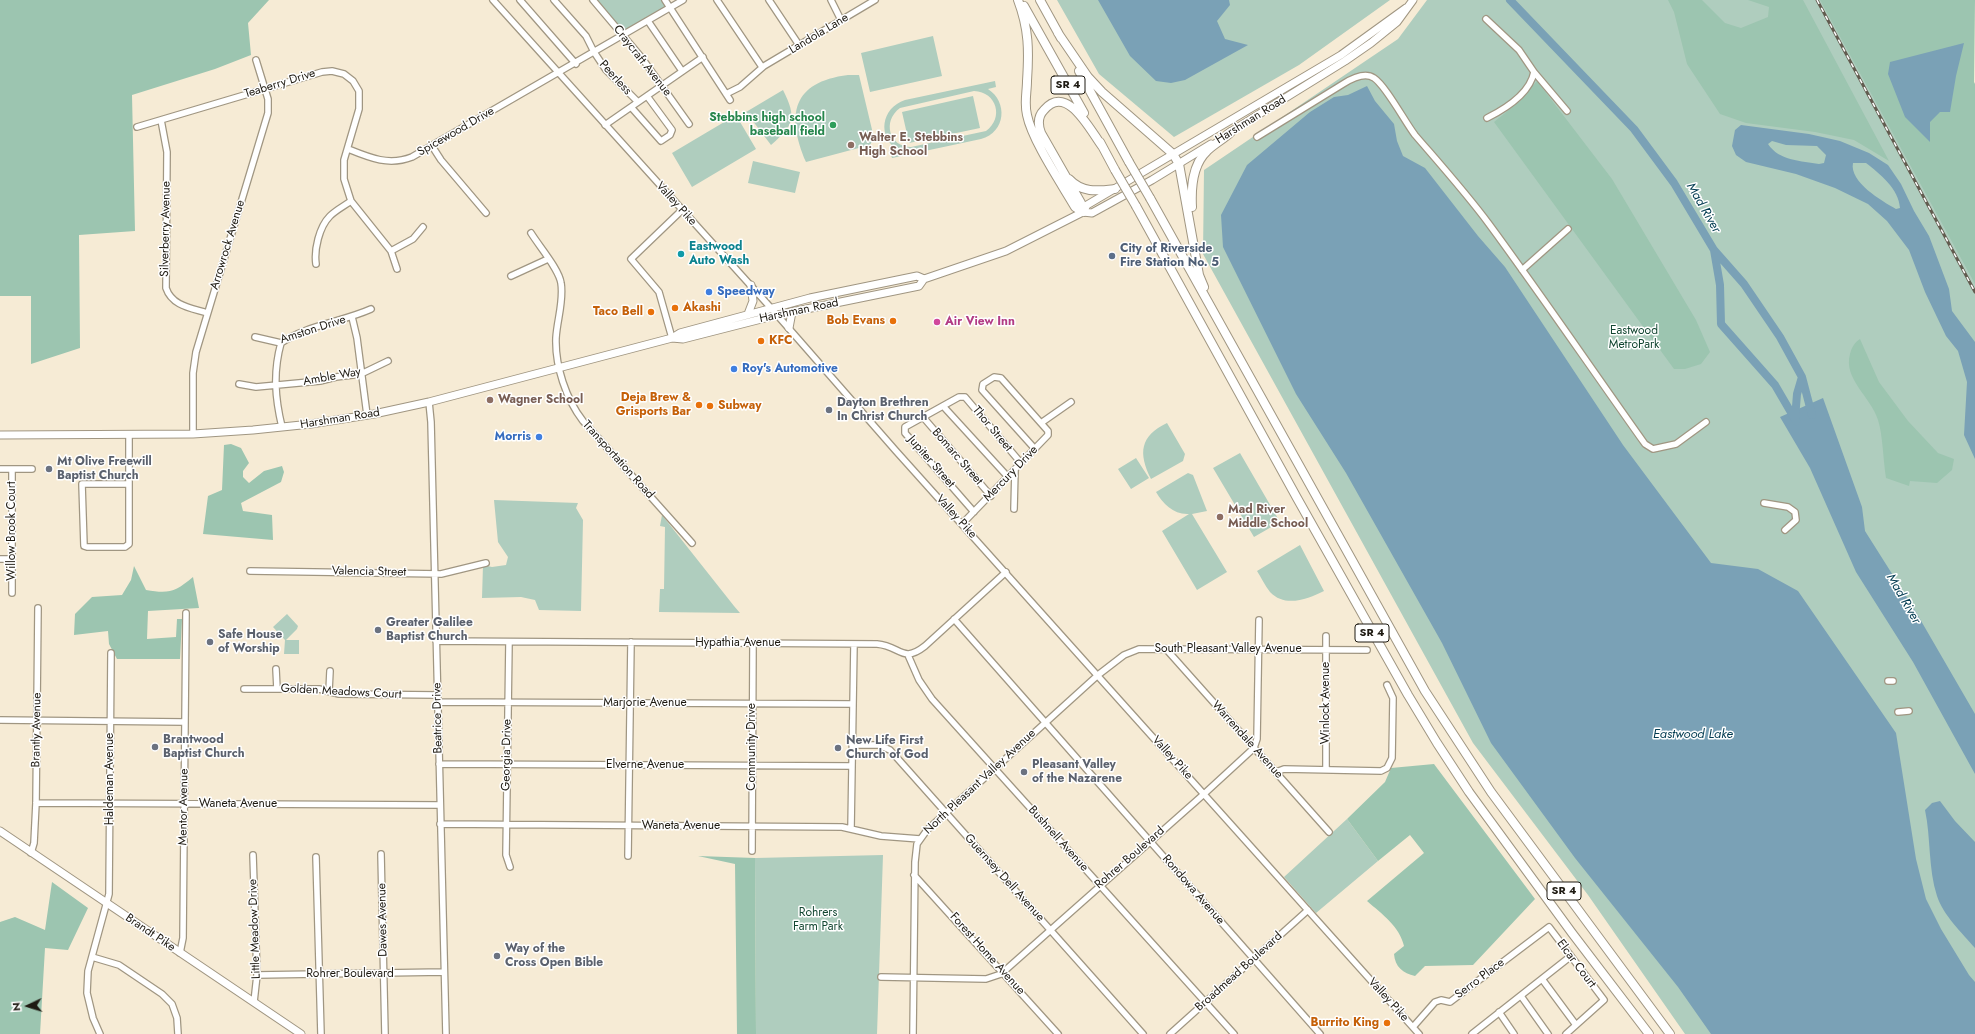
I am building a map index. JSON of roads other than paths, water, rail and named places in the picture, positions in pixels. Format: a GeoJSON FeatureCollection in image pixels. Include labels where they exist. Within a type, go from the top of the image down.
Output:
{"type":"FeatureCollection","features":[{"type":"Feature","properties":{"kind":"highway","name":"SR 4"},"geometry":{"type":"LineString","coordinates":[[1019,0],[1136,206],[1296,498],[1437,743],[1572,933],[1649,1034]]}},
{"type":"Feature","properties":{"kind":"highway"},"geometry":{"type":"LineString","coordinates":[[1019,0],[1027,29],[1029,49],[1025,100],[1027,115],[1032,131],[1075,206],[1083,212]]}},
{"type":"Feature","properties":{"kind":"highway","name":"SR 4"},"geometry":{"type":"LineString","coordinates":[[1040,0],[1129,162],[1433,704],[1490,792],[1670,1034]]}},
{"type":"Feature","properties":{"kind":"highway"},"geometry":{"type":"LineString","coordinates":[[1058,33],[1088,77],[1102,92],[1173,154],[1179,164],[1199,275],[1214,314]]}},
{"type":"Feature","properties":{"kind":"highway"},"geometry":{"type":"LineString","coordinates":[[1083,212],[1081,203],[1061,170],[1038,126],[1042,112],[1047,106],[1061,102],[1070,104],[1077,110],[1102,146]]}},
{"type":"Feature","properties":{"kind":"highway"},"geometry":{"type":"LineString","coordinates":[[1193,238],[1191,195],[1196,168],[1207,151],[1231,132]]}},
{"type":"Feature","properties":{"kind":"highway"},"geometry":{"type":"LineString","coordinates":[[1061,170],[1072,182],[1086,190],[1096,191],[1115,189]]}},
{"type":"Feature","properties":{"kind":"main road","name":"Harshman Road"},"geometry":{"type":"LineString","coordinates":[[1083,212],[1087,205],[1341,55],[1406,8],[1414,0]]}},
{"type":"Feature","properties":{"kind":"main road","name":"Harshman Road"},"geometry":{"type":"LineString","coordinates":[[672,338],[683,339],[777,315],[919,286],[924,279],[1006,251],[1083,212],[1092,213],[1179,164],[1345,61],[1371,43],[1397,22],[1406,8]]}},
{"type":"Feature","properties":{"kind":"main road","name":"Harshman Road"},"geometry":{"type":"LineString","coordinates":[[0,435],[193,434],[282,427],[367,415],[429,402],[672,338],[680,333],[771,308],[911,277],[917,276],[924,279]]}},
{"type":"Feature","properties":{"kind":"main road"},"geometry":{"type":"LineString","coordinates":[[748,314],[753,301],[751,285]]}},
{"type":"Feature","properties":{"kind":"main road"},"geometry":{"type":"LineString","coordinates":[[789,328],[792,312]]}},
{"type":"Feature","properties":{"kind":"main road","name":"Brandt Pike"},"geometry":{"type":"LineString","coordinates":[[0,831],[300,1034]]}},
{"type":"Feature","properties":{"kind":"street","name":"Valley Pike"},"geometry":{"type":"LineString","coordinates":[[493,0],[751,285],[962,524],[1419,1034]]}},
{"type":"Feature","properties":{"kind":"street"},"geometry":{"type":"LineString","coordinates":[[520,0],[576,64]]}},
{"type":"Feature","properties":{"kind":"street","name":"Peerless"},"geometry":{"type":"LineString","coordinates":[[554,0],[586,36],[594,52],[606,70],[638,102]]}},
{"type":"Feature","properties":{"kind":"street","name":"Craycraft Avenue"},"geometry":{"type":"LineString","coordinates":[[593,0],[623,35],[689,124]]}},
{"type":"Feature","properties":{"kind":"street"},"geometry":{"type":"LineString","coordinates":[[665,0],[730,100]]}},
{"type":"Feature","properties":{"kind":"street","name":"Spicewood Drive"},"geometry":{"type":"LineString","coordinates":[[348,149],[386,161],[397,162],[412,157],[557,72],[576,64],[683,0]]}},
{"type":"Feature","properties":{"kind":"street"},"geometry":{"type":"LineString","coordinates":[[717,0],[762,67]]}},
{"type":"Feature","properties":{"kind":"street"},"geometry":{"type":"LineString","coordinates":[[769,0],[799,45]]}},
{"type":"Feature","properties":{"kind":"street"},"geometry":{"type":"LineString","coordinates":[[831,0],[841,20]]}},
{"type":"Feature","properties":{"kind":"street","name":"Landola Lane"},"geometry":{"type":"LineString","coordinates":[[726,94],[740,87],[762,67],[875,0]]}},
{"type":"Feature","properties":{"kind":"street"},"geometry":{"type":"LineString","coordinates":[[1486,19],[1519,50],[1534,72],[1567,111]]}},
{"type":"Feature","properties":{"kind":"street"},"geometry":{"type":"LineString","coordinates":[[648,21],[682,72]]}},
{"type":"Feature","properties":{"kind":"street"},"geometry":{"type":"LineString","coordinates":[[605,125],[703,57]]}},
{"type":"Feature","properties":{"kind":"street","name":"Arrowrock Avenue"},"geometry":{"type":"LineString","coordinates":[[193,434],[194,362],[207,313],[267,119],[268,105],[265,89],[256,60]]}},
{"type":"Feature","properties":{"kind":"street","name":"Teaberry Drive"},"geometry":{"type":"LineString","coordinates":[[137,127],[327,71],[339,72],[348,76],[357,86],[360,102],[348,149]]}},
{"type":"Feature","properties":{"kind":"street"},"geometry":{"type":"LineString","coordinates":[[1487,118],[1519,96],[1528,87],[1534,72]]}},
{"type":"Feature","properties":{"kind":"street"},"geometry":{"type":"LineString","coordinates":[[1257,137],[1348,81],[1364,76],[1373,78],[1383,87],[1413,131],[1488,223],[1647,446],[1656,449],[1676,444],[1706,422]]}},
{"type":"Feature","properties":{"kind":"street"},"geometry":{"type":"LineString","coordinates":[[632,107],[662,141],[670,135],[672,130],[646,96]]}},
{"type":"Feature","properties":{"kind":"street","name":"Silverberry Avenue"},"geometry":{"type":"LineString","coordinates":[[162,120],[167,152],[166,288],[170,296],[177,303],[207,313]]}},
{"type":"Feature","properties":{"kind":"street"},"geometry":{"type":"LineString","coordinates":[[432,146],[441,160],[486,213]]}},
{"type":"Feature","properties":{"kind":"street"},"geometry":{"type":"LineString","coordinates":[[348,149],[343,171],[345,187],[352,201],[391,251],[396,269]]}},
{"type":"Feature","properties":{"kind":"street"},"geometry":{"type":"LineString","coordinates":[[316,264],[315,253],[326,222],[332,214],[352,201]]}},
{"type":"Feature","properties":{"kind":"street"},"geometry":{"type":"LineString","coordinates":[[672,338],[659,292],[631,259],[682,210]]}},
{"type":"Feature","properties":{"kind":"street"},"geometry":{"type":"LineString","coordinates":[[391,251],[413,239],[423,227]]}},
{"type":"Feature","properties":{"kind":"street"},"geometry":{"type":"LineString","coordinates":[[1522,270],[1547,246],[1568,229]]}},
{"type":"Feature","properties":{"kind":"street","name":"Transportation Road"},"geometry":{"type":"LineString","coordinates":[[531,233],[561,281],[562,297],[556,339],[560,367],[569,398],[582,421],[692,543]]}},
{"type":"Feature","properties":{"kind":"street"},"geometry":{"type":"LineString","coordinates":[[511,276],[548,259]]}},
{"type":"Feature","properties":{"kind":"street","name":"Amston Drive"},"geometry":{"type":"LineString","coordinates":[[254,337],[280,343],[305,330],[352,318],[370,309]]}},
{"type":"Feature","properties":{"kind":"street"},"geometry":{"type":"LineString","coordinates":[[352,318],[357,338],[367,415]]}},
{"type":"Feature","properties":{"kind":"street"},"geometry":{"type":"LineString","coordinates":[[280,343],[276,360],[275,385],[282,427]]}},
{"type":"Feature","properties":{"kind":"street","name":"Amble Way"},"geometry":{"type":"LineString","coordinates":[[238,384],[256,387],[320,381],[336,377],[361,374],[388,361]]}},
{"type":"Feature","properties":{"kind":"street"},"geometry":{"type":"LineString","coordinates":[[1035,449],[982,390],[982,386],[994,377],[1001,378],[1041,423],[1071,402]]}},
{"type":"Feature","properties":{"kind":"street","name":"Thor Street"},"geometry":{"type":"LineString","coordinates":[[943,406],[962,397],[966,399],[1021,463]]}},
{"type":"Feature","properties":{"kind":"street","name":"Beatrice Drive"},"geometry":{"type":"LineString","coordinates":[[429,402],[431,422],[446,1034]]}},
{"type":"Feature","properties":{"kind":"street"},"geometry":{"type":"LineString","coordinates":[[923,417],[943,406],[1008,477]]}},
{"type":"Feature","properties":{"kind":"street","name":"Bomarc Street"},"geometry":{"type":"LineString","coordinates":[[923,417],[991,496]]}},
{"type":"Feature","properties":{"kind":"street","name":"Jupiter Street"},"geometry":{"type":"LineString","coordinates":[[923,417],[905,427],[905,433],[974,512]]}},
{"type":"Feature","properties":{"kind":"street","name":"Mercury Drive"},"geometry":{"type":"LineString","coordinates":[[962,524],[991,496],[1048,435],[1048,431],[1041,423]]}},
{"type":"Feature","properties":{"kind":"street"},"geometry":{"type":"LineString","coordinates":[[129,435],[129,484],[129,544],[125,547],[87,547],[83,544],[82,484],[129,484]]}},
{"type":"Feature","properties":{"kind":"street"},"geometry":{"type":"LineString","coordinates":[[0,469],[32,469]]}},
{"type":"Feature","properties":{"kind":"street","name":"Willow Brook Court"},"geometry":{"type":"LineString","coordinates":[[12,469],[12,593]]}},
{"type":"Feature","properties":{"kind":"street"},"geometry":{"type":"LineString","coordinates":[[1014,510],[1016,469]]}},
{"type":"Feature","properties":{"kind":"street"},"geometry":{"type":"LineString","coordinates":[[1764,502],[1788,508],[1795,512],[1796,517],[1794,522],[1784,530]]}},
{"type":"Feature","properties":{"kind":"street"},"geometry":{"type":"LineString","coordinates":[[0,559],[12,559]]}},
{"type":"Feature","properties":{"kind":"street","name":"Valencia Street"},"geometry":{"type":"LineString","coordinates":[[250,571],[447,573],[486,563]]}},
{"type":"Feature","properties":{"kind":"street"},"geometry":{"type":"LineString","coordinates":[[908,655],[916,653],[1006,572]]}},
{"type":"Feature","properties":{"kind":"street","name":"Brantly Avenue"},"geometry":{"type":"LineString","coordinates":[[31,852],[34,843],[36,803],[38,608]]}},
{"type":"Feature","properties":{"kind":"street","name":"Mentor Avenue"},"geometry":{"type":"LineString","coordinates":[[180,953],[183,938],[183,804],[186,614]]}},
{"type":"Feature","properties":{"kind":"street","name":"Rondowa Avenue"},"geometry":{"type":"LineString","coordinates":[[954,619],[1320,1034]]}},
{"type":"Feature","properties":{"kind":"street"},"geometry":{"type":"LineString","coordinates":[[1254,748],[1257,739],[1258,718],[1259,620]]}},
{"type":"Feature","properties":{"kind":"street","name":"Winlock Avenue"},"geometry":{"type":"LineString","coordinates":[[1326,636],[1326,770]]}},
{"type":"Feature","properties":{"kind":"street","name":"Hypathia Avenue"},"geometry":{"type":"LineString","coordinates":[[436,642],[882,644],[908,655]]}},
{"type":"Feature","properties":{"kind":"street","name":"Georgia Drive"},"geometry":{"type":"LineString","coordinates":[[509,642],[506,855],[510,867]]}},
{"type":"Feature","properties":{"kind":"street"},"geometry":{"type":"LineString","coordinates":[[628,856],[631,642]]}},
{"type":"Feature","properties":{"kind":"street","name":"Community Drive"},"geometry":{"type":"LineString","coordinates":[[752,851],[753,643]]}},
{"type":"Feature","properties":{"kind":"street"},"geometry":{"type":"LineString","coordinates":[[851,828],[854,644]]}},
{"type":"Feature","properties":{"kind":"street","name":"South Pleasant Valley Avenue"},"geometry":{"type":"LineString","coordinates":[[1098,676],[1124,654],[1132,650],[1147,648],[1367,650]]}},
{"type":"Feature","properties":{"kind":"street","name":"Warrendale Avenue"},"geometry":{"type":"LineString","coordinates":[[1166,649],[1329,832]]}},
{"type":"Feature","properties":{"kind":"street","name":"Haldeman Avenue"},"geometry":{"type":"LineString","coordinates":[[100,1034],[93,1018],[87,993],[88,971],[109,894],[112,653]]}},
{"type":"Feature","properties":{"kind":"street","name":"Bushnell Avenue"},"geometry":{"type":"LineString","coordinates":[[908,655],[914,671],[925,689],[1234,1034]]}},
{"type":"Feature","properties":{"kind":"street"},"geometry":{"type":"LineString","coordinates":[[276,669],[277,689]]}},
{"type":"Feature","properties":{"kind":"street"},"geometry":{"type":"LineString","coordinates":[[329,692],[330,670]]}},
{"type":"Feature","properties":{"kind":"street","name":"North Pleasant Valley Avenue"},"geometry":{"type":"LineString","coordinates":[[913,1034],[914,875],[915,852],[920,839],[995,768],[1098,676]]}},
{"type":"Feature","properties":{"kind":"street"},"geometry":{"type":"LineString","coordinates":[[1276,772],[1284,769],[1382,771],[1390,766],[1392,758],[1393,698],[1387,685]]}},
{"type":"Feature","properties":{"kind":"street","name":"Golden Meadows Court"},"geometry":{"type":"LineString","coordinates":[[244,689],[319,689],[340,694],[437,695]]}},
{"type":"Feature","properties":{"kind":"street","name":"Marjorie Avenue"},"geometry":{"type":"LineString","coordinates":[[438,702],[853,704]]}},
{"type":"Feature","properties":{"kind":"street"},"geometry":{"type":"LineString","coordinates":[[1898,712],[1909,710]]}},
{"type":"Feature","properties":{"kind":"street"},"geometry":{"type":"LineString","coordinates":[[0,720],[184,722]]}},
{"type":"Feature","properties":{"kind":"street","name":"Guernsey Dell Avenue"},"geometry":{"type":"LineString","coordinates":[[852,745],[879,745],[886,748],[1143,1034]]}},
{"type":"Feature","properties":{"kind":"street","name":"Rohrer Boulevard"},"geometry":{"type":"LineString","coordinates":[[881,977],[986,979],[1004,972],[1254,748]]}},
{"type":"Feature","properties":{"kind":"street","name":"Elverne Avenue"},"geometry":{"type":"LineString","coordinates":[[439,764],[852,766]]}},
{"type":"Feature","properties":{"kind":"street","name":"Waneta Avenue"},"geometry":{"type":"LineString","coordinates":[[36,803],[440,805]]}},
{"type":"Feature","properties":{"kind":"street","name":"Waneta Avenue"},"geometry":{"type":"LineString","coordinates":[[440,824],[851,828],[881,836],[920,839]]}},
{"type":"Feature","properties":{"kind":"street","name":"Dawes Avenue"},"geometry":{"type":"LineString","coordinates":[[381,854],[385,1034]]}},
{"type":"Feature","properties":{"kind":"street","name":"Little Meadow Drive"},"geometry":{"type":"LineString","coordinates":[[253,856],[257,975],[254,1002]]}},
{"type":"Feature","properties":{"kind":"street"},"geometry":{"type":"LineString","coordinates":[[316,857],[321,1034]]}},
{"type":"Feature","properties":{"kind":"street","name":"Forest Home Avenue"},"geometry":{"type":"LineString","coordinates":[[914,875],[1004,972],[1058,1034]]}},
{"type":"Feature","properties":{"kind":"street","name":"Broadmead Boulevard"},"geometry":{"type":"LineString","coordinates":[[1170,1034],[1308,910]]}},
{"type":"Feature","properties":{"kind":"street","name":"Serro Place"},"geometry":{"type":"LineString","coordinates":[[1413,1027],[1435,1002],[1441,1000],[1450,1002],[1549,927]]}},
{"type":"Feature","properties":{"kind":"street","name":"Elcar Court"},"geometry":{"type":"LineString","coordinates":[[1549,927],[1604,1000],[1576,1025]]}},
{"type":"Feature","properties":{"kind":"street"},"geometry":{"type":"LineString","coordinates":[[1476,1033],[1499,1012],[1571,956]]}},
{"type":"Feature","properties":{"kind":"street"},"geometry":{"type":"LineString","coordinates":[[92,957],[119,965],[162,994],[172,1004],[177,1018],[178,1034]]}},
{"type":"Feature","properties":{"kind":"street","name":"Rohrer Boulevard"},"geometry":{"type":"LineString","coordinates":[[257,975],[444,972]]}},
{"type":"Feature","properties":{"kind":"street"},"geometry":{"type":"LineString","coordinates":[[1542,978],[1576,1025],[1566,1034]]}},
{"type":"Feature","properties":{"kind":"street"},"geometry":{"type":"LineString","coordinates":[[1521,996],[1548,1034]]}},
{"type":"Feature","properties":{"kind":"street"},"geometry":{"type":"LineString","coordinates":[[1499,1012],[1514,1034]]}},
{"type":"Feature","properties":{"kind":"water"},"geometry":{"type":"Polygon","coordinates":[[[1098,0],[1229,0],[1230,5],[1217,21],[1225,39],[1248,45],[1185,80],[1171,83],[1156,81],[1130,56],[1098,0]]]}},
{"type":"Feature","properties":{"kind":"water"},"geometry":{"type":"Polygon","coordinates":[[[1964,43],[1956,76],[1950,112],[1940,112],[1930,122],[1930,142],[1905,117],[1888,74],[1890,62],[1964,43]]]}},
{"type":"Feature","properties":{"kind":"water","name":"Eastwood Lake"},"geometry":{"type":"Polygon","coordinates":[[[1367,86],[1375,101],[1394,124],[1397,141],[1403,156],[1425,168],[1478,236],[1505,267],[1623,445],[1711,563],[1758,569],[1798,591],[1896,733],[1916,859],[1926,899],[1941,929],[1969,975],[1975,982],[1975,1034],[1711,1034],[1678,987],[1575,858],[1491,743],[1442,643],[1346,473],[1296,394],[1223,247],[1221,215],[1247,165],[1310,112],[1334,97],[1348,95],[1367,86]]]}},
{"type":"Feature","properties":{"kind":"water"},"geometry":{"type":"Polygon","coordinates":[[[1741,125],[1809,134],[1840,141],[1869,153],[1888,165],[1901,184],[1914,211],[1929,236],[1949,289],[1952,311],[1975,342],[1975,459],[1964,435],[1967,382],[1958,351],[1946,336],[1925,292],[1909,250],[1887,221],[1868,204],[1835,188],[1796,174],[1746,162],[1736,155],[1732,146],[1735,130],[1741,125]],[[1772,141],[1768,144],[1773,150],[1784,157],[1805,162],[1819,164],[1824,163],[1826,155],[1817,146],[1786,145],[1772,141]],[[1853,163],[1853,170],[1861,184],[1875,196],[1896,209],[1900,208],[1896,194],[1883,177],[1866,163],[1853,163]]]}},
{"type":"Feature","properties":{"kind":"water"},"geometry":{"type":"Polygon","coordinates":[[[1823,398],[1862,507],[1865,531],[1913,607],[1975,714],[1975,774],[1913,662],[1856,572],[1810,468],[1780,417],[1823,398]]]}},
{"type":"Feature","properties":{"kind":"water"},"geometry":{"type":"Polygon","coordinates":[[[1940,801],[1955,821],[1975,842],[1975,948],[1953,924],[1940,903],[1934,885],[1925,810],[1932,803],[1940,801]]]}},
{"type":"Feature","properties":{"kind":"waterway","name":"Mad River"},"geometry":{"type":"LineString","coordinates":[[1510,0],[1634,129],[1674,183],[1714,250],[1720,285],[1721,324],[1775,385],[1796,421]]}},
{"type":"Feature","properties":{"kind":"waterway"},"geometry":{"type":"LineString","coordinates":[[1714,250],[1744,284],[1780,337],[1802,377],[1797,394],[1795,419]]}},
{"type":"Feature","properties":{"kind":"waterway","name":"Mad River"},"geometry":{"type":"LineString","coordinates":[[1802,377],[1812,415]]}},
{"type":"Feature","properties":{"kind":"railway"},"geometry":{"type":"LineString","coordinates":[[1817,0],[1975,292]]}},
{"type":"Feature","properties":{"kind":"place","name":"Stebbins high school baseball field"},"geometry":{"type":"Point","coordinates":[833,125]}},
{"type":"Feature","properties":{"kind":"place","name":"Walter E. Stebbins High School"},"geometry":{"type":"Point","coordinates":[851,145]}},
{"type":"Feature","properties":{"kind":"place","name":"Eastwood Auto Wash"},"geometry":{"type":"Point","coordinates":[681,254]}},
{"type":"Feature","properties":{"kind":"place","name":"City of Riverside Fire Station No. 5"},"geometry":{"type":"Point","coordinates":[1112,256]}},
{"type":"Feature","properties":{"kind":"place","name":"Speedway"},"geometry":{"type":"Point","coordinates":[709,292]}},
{"type":"Feature","properties":{"kind":"place","name":"Akashi"},"geometry":{"type":"Point","coordinates":[675,308]}},
{"type":"Feature","properties":{"kind":"place","name":"Taco Bell"},"geometry":{"type":"Point","coordinates":[651,312]}},
{"type":"Feature","properties":{"kind":"place","name":"Bob Evans"},"geometry":{"type":"Point","coordinates":[893,321]}},
{"type":"Feature","properties":{"kind":"place","name":"Air View Inn"},"geometry":{"type":"Point","coordinates":[937,322]}},
{"type":"Feature","properties":{"kind":"place","name":"KFC"},"geometry":{"type":"Point","coordinates":[761,341]}},
{"type":"Feature","properties":{"kind":"place","name":"Roy's Automotive"},"geometry":{"type":"Point","coordinates":[734,369]}},
{"type":"Feature","properties":{"kind":"place","name":"Wagner School"},"geometry":{"type":"Point","coordinates":[490,400]}},
{"type":"Feature","properties":{"kind":"place","name":"Deja Brew & Grisports Bar"},"geometry":{"type":"Point","coordinates":[699,405]}},
{"type":"Feature","properties":{"kind":"place","name":"Subway"},"geometry":{"type":"Point","coordinates":[710,406]}},
{"type":"Feature","properties":{"kind":"place","name":"Dayton Brethren In Christ Church"},"geometry":{"type":"Point","coordinates":[829,410]}},
{"type":"Feature","properties":{"kind":"place","name":"Morris"},"geometry":{"type":"Point","coordinates":[539,437]}},
{"type":"Feature","properties":{"kind":"place","name":"Mt Olive Freewill Baptist Church"},"geometry":{"type":"Point","coordinates":[49,469]}},
{"type":"Feature","properties":{"kind":"place","name":"Mad River Middle School"},"geometry":{"type":"Point","coordinates":[1220,517]}},
{"type":"Feature","properties":{"kind":"place","name":"Greater Galilee Baptist Church"},"geometry":{"type":"Point","coordinates":[378,630]}},
{"type":"Feature","properties":{"kind":"place","name":"Safe House of Worship"},"geometry":{"type":"Point","coordinates":[210,642]}},
{"type":"Feature","properties":{"kind":"place","name":"Brantwood Baptist Church"},"geometry":{"type":"Point","coordinates":[155,747]}},
{"type":"Feature","properties":{"kind":"place","name":"New Life First Church of God"},"geometry":{"type":"Point","coordinates":[838,748]}},
{"type":"Feature","properties":{"kind":"place","name":"Pleasant Valley of the Nazarene"},"geometry":{"type":"Point","coordinates":[1024,772]}},
{"type":"Feature","properties":{"kind":"place","name":"Way of the Cross Open Bible"},"geometry":{"type":"Point","coordinates":[497,956]}},
{"type":"Feature","properties":{"kind":"place","name":"Burrito King"},"geometry":{"type":"Point","coordinates":[1387,1023]}},
{"type":"Feature","properties":{"kind":"park label","name":"Eastwood MetroPark"},"geometry":{"type":"Point","coordinates":[1634,338]}},
{"type":"Feature","properties":{"kind":"park label","name":"Rohrers Farm Park"},"geometry":{"type":"Point","coordinates":[818,920]}}]}
